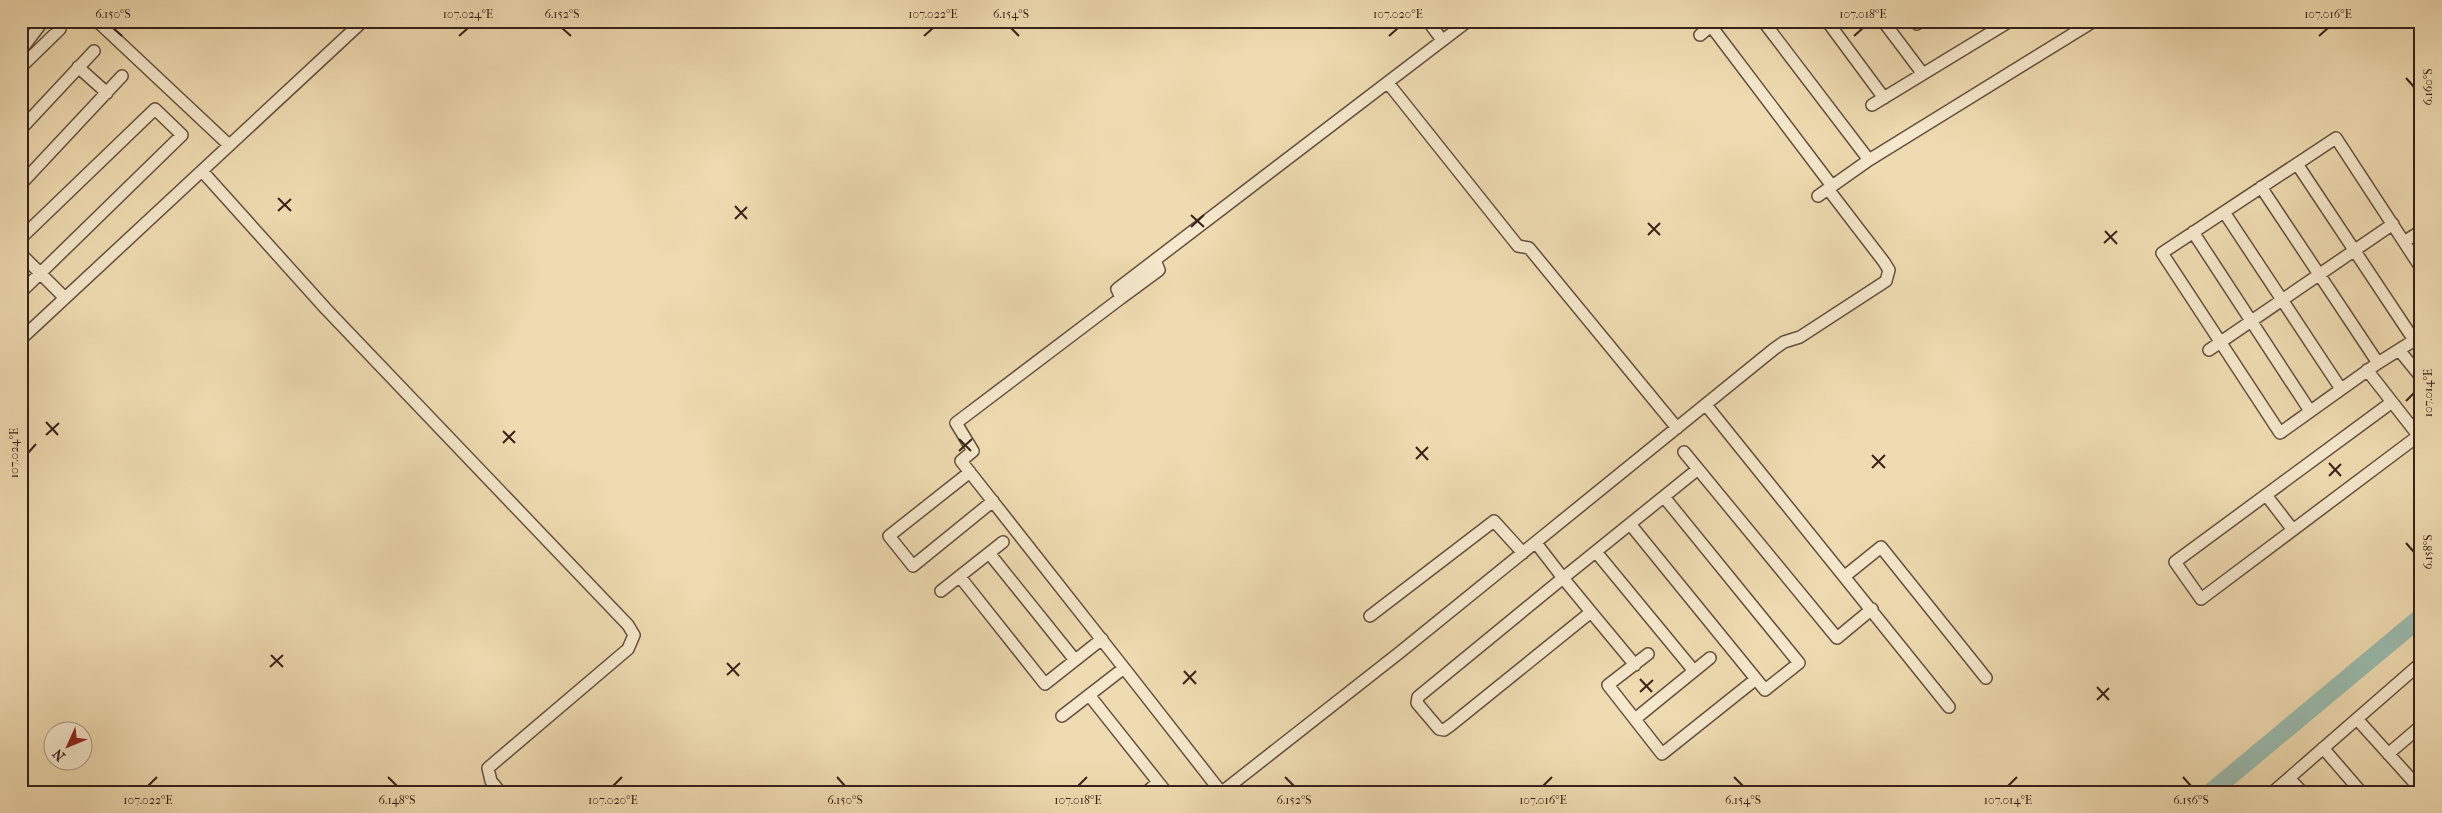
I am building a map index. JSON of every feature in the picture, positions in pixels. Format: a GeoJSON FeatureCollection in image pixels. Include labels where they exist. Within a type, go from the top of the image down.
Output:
{"type":"FeatureCollection","features":[{"type":"Feature","properties":{"kind":"street"},"geometry":{"type":"LineString","coordinates":[[21,50],[43,21]]}},
{"type":"Feature","properties":{"kind":"street"},"geometry":{"type":"LineString","coordinates":[[21,67],[60,29],[51,21]]}},
{"type":"Feature","properties":{"kind":"street"},"geometry":{"type":"LineString","coordinates":[[98,21],[229,145]]}},
{"type":"Feature","properties":{"kind":"street"},"geometry":{"type":"LineString","coordinates":[[21,339],[362,21]]}},
{"type":"Feature","properties":{"kind":"street"},"geometry":{"type":"LineString","coordinates":[[1428,21],[1442,40]]}},
{"type":"Feature","properties":{"kind":"street"},"geometry":{"type":"LineString","coordinates":[[1468,21],[1117,289],[1122,298],[956,423],[973,451],[962,461],[1222,792],[1400,654],[1784,342],[1800,337],[1886,281],[1888,270],[1884,262],[1714,24],[1700,35]]}},
{"type":"Feature","properties":{"kind":"street"},"geometry":{"type":"LineString","coordinates":[[1764,21],[1869,160]]}},
{"type":"Feature","properties":{"kind":"street"},"geometry":{"type":"LineString","coordinates":[[1827,21],[1884,98]]}},
{"type":"Feature","properties":{"kind":"street"},"geometry":{"type":"LineString","coordinates":[[1883,21],[1923,74]]}},
{"type":"Feature","properties":{"kind":"street"},"geometry":{"type":"LineString","coordinates":[[1872,105],[2010,21]]}},
{"type":"Feature","properties":{"kind":"street"},"geometry":{"type":"LineString","coordinates":[[1818,196],[1869,160],[2094,21]]}},
{"type":"Feature","properties":{"kind":"street"},"geometry":{"type":"LineString","coordinates":[[21,129],[94,51]]}},
{"type":"Feature","properties":{"kind":"street"},"geometry":{"type":"LineString","coordinates":[[78,67],[107,93]]}},
{"type":"Feature","properties":{"kind":"street"},"geometry":{"type":"LineString","coordinates":[[21,184],[122,76]]}},
{"type":"Feature","properties":{"kind":"street"},"geometry":{"type":"LineString","coordinates":[[1388,82],[1518,246],[1528,248],[1677,428]]}},
{"type":"Feature","properties":{"kind":"street"},"geometry":{"type":"LineString","coordinates":[[21,238],[154,109],[182,135],[21,292]]}},
{"type":"Feature","properties":{"kind":"street"},"geometry":{"type":"LineString","coordinates":[[2297,164],[2417,338],[2378,363],[2280,433],[2162,253],[2336,138],[2421,268]]}},
{"type":"Feature","properties":{"kind":"street"},"geometry":{"type":"LineString","coordinates":[[202,171],[326,309],[628,625],[634,635],[628,649],[488,768],[491,781],[500,792]]}},
{"type":"Feature","properties":{"kind":"street"},"geometry":{"type":"LineString","coordinates":[[2261,188],[2378,363]]}},
{"type":"Feature","properties":{"kind":"street"},"geometry":{"type":"LineString","coordinates":[[2224,212],[2341,389]]}},
{"type":"Feature","properties":{"kind":"street"},"geometry":{"type":"LineString","coordinates":[[2209,350],[2393,224]]}},
{"type":"Feature","properties":{"kind":"street"},"geometry":{"type":"LineString","coordinates":[[2404,242],[2421,231]]}},
{"type":"Feature","properties":{"kind":"street"},"geometry":{"type":"LineString","coordinates":[[2193,232],[2310,411]]}},
{"type":"Feature","properties":{"kind":"street"},"geometry":{"type":"LineString","coordinates":[[21,254],[66,298]]}},
{"type":"Feature","properties":{"kind":"street"},"geometry":{"type":"LineString","coordinates":[[2399,350],[2421,377]]}},
{"type":"Feature","properties":{"kind":"street"},"geometry":{"type":"LineString","coordinates":[[2368,370],[2420,438],[2201,599],[2175,562],[2392,402]]}},
{"type":"Feature","properties":{"kind":"street"},"geometry":{"type":"LineString","coordinates":[[1706,405],[1949,707]]}},
{"type":"Feature","properties":{"kind":"street"},"geometry":{"type":"LineString","coordinates":[[1684,452],[1837,638],[1872,609]]}},
{"type":"Feature","properties":{"kind":"street"},"geometry":{"type":"LineString","coordinates":[[1591,612],[1444,730],[1437,727],[1418,706],[1416,700],[1418,697],[1698,469]]}},
{"type":"Feature","properties":{"kind":"street"},"geometry":{"type":"LineString","coordinates":[[970,472],[889,536],[912,566],[993,501]]}},
{"type":"Feature","properties":{"kind":"street"},"geometry":{"type":"LineString","coordinates":[[2266,494],[2293,530]]}},
{"type":"Feature","properties":{"kind":"street"},"geometry":{"type":"LineString","coordinates":[[1630,524],[1765,690],[1799,662],[1664,496]]}},
{"type":"Feature","properties":{"kind":"street"},"geometry":{"type":"LineString","coordinates":[[1370,616],[1494,521],[1523,553]]}},
{"type":"Feature","properties":{"kind":"street"},"geometry":{"type":"LineString","coordinates":[[941,591],[1003,542]]}},
{"type":"Feature","properties":{"kind":"street"},"geometry":{"type":"LineString","coordinates":[[1536,543],[1635,665]]}},
{"type":"Feature","properties":{"kind":"street"},"geometry":{"type":"LineString","coordinates":[[1845,576],[1881,547],[1986,678]]}},
{"type":"Feature","properties":{"kind":"street"},"geometry":{"type":"LineString","coordinates":[[1596,552],[1694,671]]}},
{"type":"Feature","properties":{"kind":"street"},"geometry":{"type":"LineString","coordinates":[[989,553],[1075,660]]}},
{"type":"Feature","properties":{"kind":"street"},"geometry":{"type":"LineString","coordinates":[[960,576],[1045,684],[1102,639]]}},
{"type":"Feature","properties":{"kind":"street"},"geometry":{"type":"LineString","coordinates":[[1648,654],[1608,685],[1662,754],[1756,679]]}},
{"type":"Feature","properties":{"kind":"street"},"geometry":{"type":"LineString","coordinates":[[1635,719],[1710,658]]}},
{"type":"Feature","properties":{"kind":"street"},"geometry":{"type":"LineString","coordinates":[[2273,792],[2421,663]]}},
{"type":"Feature","properties":{"kind":"street"},"geometry":{"type":"LineString","coordinates":[[1062,716],[1124,668]]}},
{"type":"Feature","properties":{"kind":"street"},"geometry":{"type":"LineString","coordinates":[[1089,695],[1166,792]]}},
{"type":"Feature","properties":{"kind":"street"},"geometry":{"type":"LineString","coordinates":[[2357,719],[2420,788]]}},
{"type":"Feature","properties":{"kind":"street"},"geometry":{"type":"LineString","coordinates":[[2388,754],[2421,726]]}},
{"type":"Feature","properties":{"kind":"street"},"geometry":{"type":"LineString","coordinates":[[2323,748],[2361,792]]}},
{"type":"Feature","properties":{"kind":"street"},"geometry":{"type":"LineString","coordinates":[[2289,778],[2302,792]]}},
{"type":"Feature","properties":{"kind":"street"},"geometry":{"type":"LineString","coordinates":[[1147,792],[1158,782]]}},
{"type":"Feature","properties":{"kind":"waterway"},"geometry":{"type":"LineString","coordinates":[[2211,792],[2421,617]]}}]}
